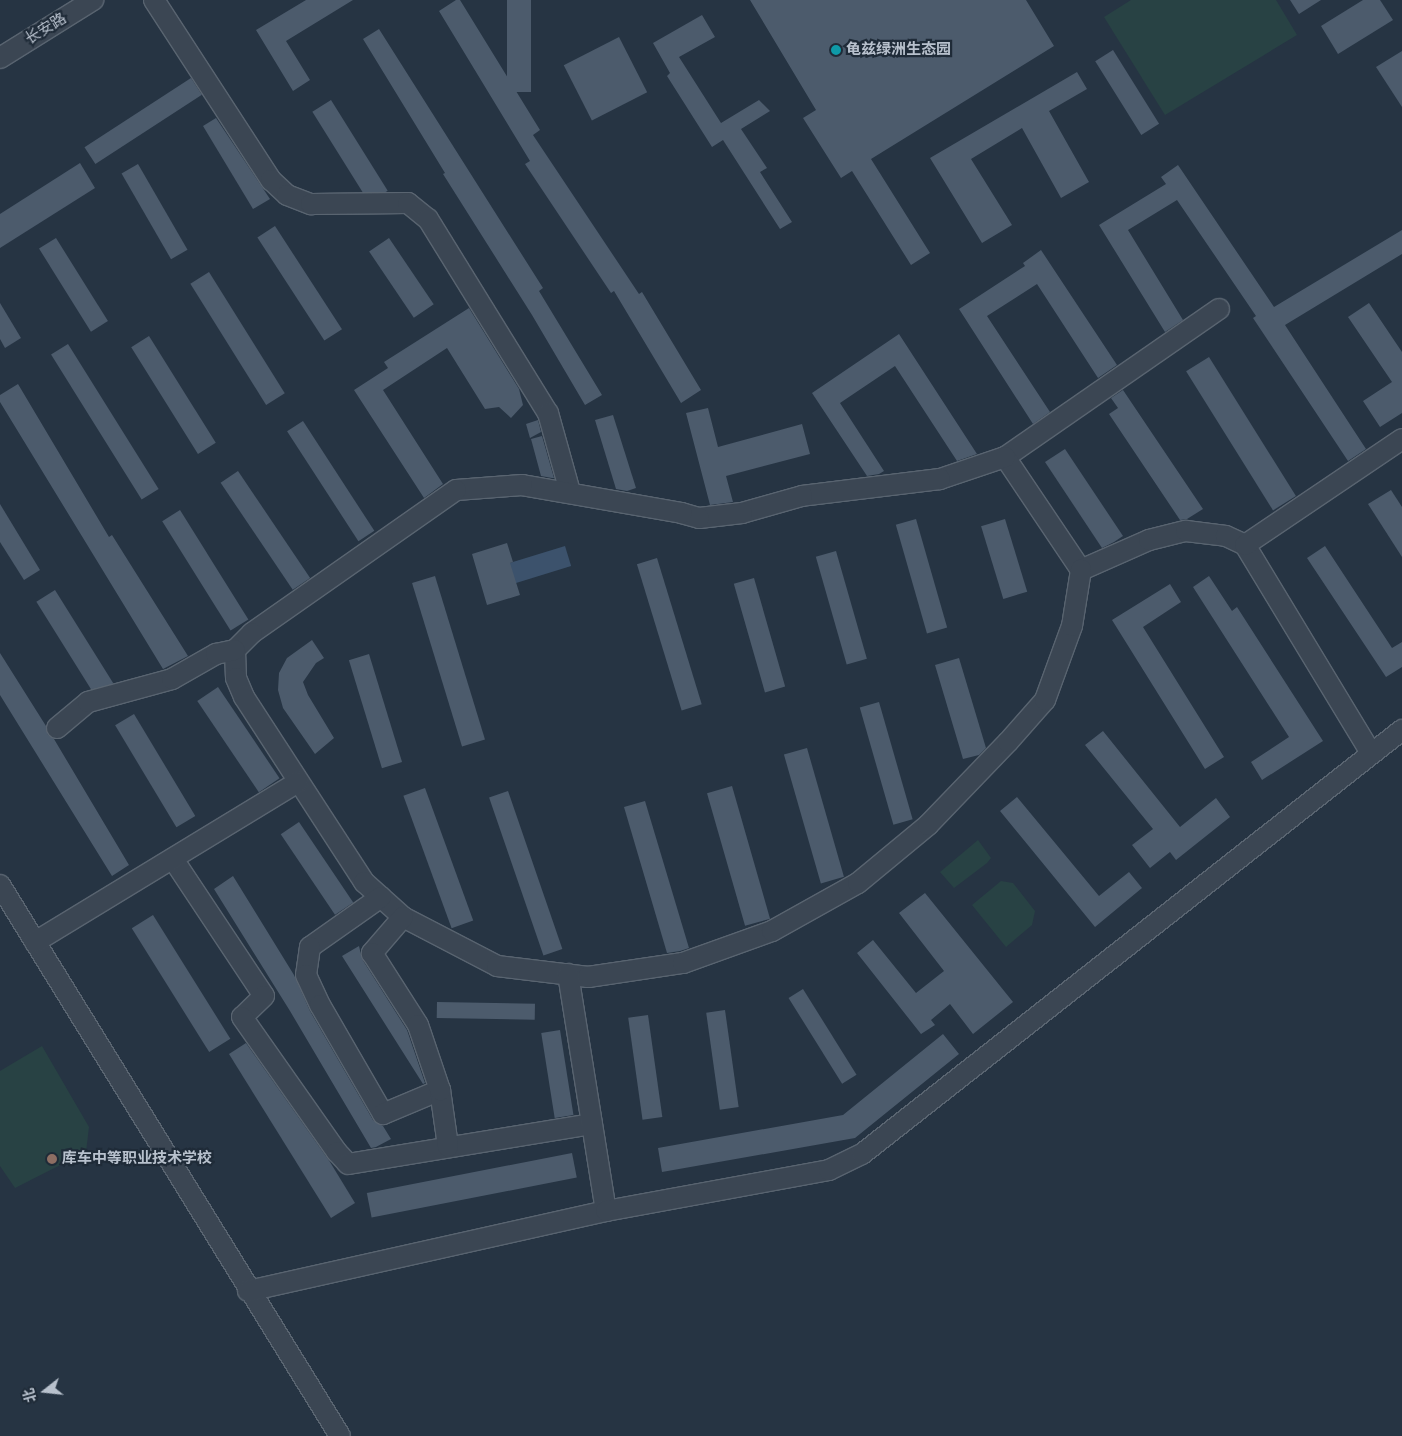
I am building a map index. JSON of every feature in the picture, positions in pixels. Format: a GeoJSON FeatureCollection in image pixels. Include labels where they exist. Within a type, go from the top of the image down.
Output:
{"type":"FeatureCollection","features":[{"type":"Feature","properties":{"kind":"street","name":"长安路"},"geometry":{"type":"LineString","coordinates":[[0,58],[93,0]]}},
{"type":"Feature","properties":{"kind":"street"},"geometry":{"type":"LineString","coordinates":[[154,0],[271,180],[287,195],[310,204],[408,203],[428,220],[548,413],[570,492]]}},
{"type":"Feature","properties":{"kind":"street"},"geometry":{"type":"LineString","coordinates":[[57,728],[88,702],[172,680],[216,654],[235,650],[252,633],[456,490],[522,485],[682,512],[699,518],[742,513],[802,496],[940,479],[1005,457],[1219,308]]}},
{"type":"Feature","properties":{"kind":"street"},"geometry":{"type":"LineString","coordinates":[[1245,544],[1402,439]]}},
{"type":"Feature","properties":{"kind":"street"},"geometry":{"type":"LineString","coordinates":[[235,650],[236,678],[244,697],[364,882],[403,917],[497,966],[588,976],[683,963],[772,931],[858,883],[928,825],[1008,742],[1044,700],[1072,626],[1081,570],[1005,457]]}},
{"type":"Feature","properties":{"kind":"street"},"geometry":{"type":"LineString","coordinates":[[1081,570],[1149,540],[1186,531],[1226,536],[1245,544],[1371,753]]}},
{"type":"Feature","properties":{"kind":"street"},"geometry":{"type":"LineString","coordinates":[[248,1291],[606,1211],[829,1170],[862,1154],[1402,730]]}},
{"type":"Feature","properties":{"kind":"street"},"geometry":{"type":"LineString","coordinates":[[35,942],[298,782]]}},
{"type":"Feature","properties":{"kind":"street"},"geometry":{"type":"LineString","coordinates":[[173,859],[264,996],[242,1017],[336,1152],[348,1164],[448,1146],[592,1124]]}},
{"type":"Feature","properties":{"kind":"street"},"geometry":{"type":"LineString","coordinates":[[0,885],[248,1291],[340,1436]]}},
{"type":"Feature","properties":{"kind":"street"},"geometry":{"type":"LineString","coordinates":[[381,897],[310,947],[306,975],[320,1005],[383,1114],[440,1090]]}},
{"type":"Feature","properties":{"kind":"street"},"geometry":{"type":"LineString","coordinates":[[403,917],[372,953],[418,1025],[440,1090],[448,1146]]}},
{"type":"Feature","properties":{"kind":"street"},"geometry":{"type":"LineString","coordinates":[[568,974],[606,1211]]}},
{"type":"Feature","properties":{"kind":"green space"},"geometry":{"type":"Polygon","coordinates":[[[1131,0],[1276,0],[1297,35],[1165,115],[1104,17],[1131,0]]]}},
{"type":"Feature","properties":{"kind":"green space"},"geometry":{"type":"Polygon","coordinates":[[[978,840],[991,858],[954,888],[940,872],[978,840]]]}},
{"type":"Feature","properties":{"kind":"green space"},"geometry":{"type":"Polygon","coordinates":[[[1001,881],[1013,883],[1035,911],[1032,925],[1006,947],[972,905],[1001,881]]]}},
{"type":"Feature","properties":{"kind":"green space"},"geometry":{"type":"Polygon","coordinates":[[[42,1046],[89,1127],[86,1152],[15,1188],[0,1166],[0,1071],[42,1046]]]}},
{"type":"Feature","properties":{"kind":"water"},"geometry":{"type":"Polygon","coordinates":[[[565,546],[571,566],[500,588],[494,568],[565,546]]]}},
{"type":"Feature","properties":{"kind":"building"},"geometry":{"type":"Polygon","coordinates":[[[306,0],[353,0],[286,41],[310,80],[293,91],[256,30],[306,0]]]}},
{"type":"Feature","properties":{"kind":"building"},"geometry":{"type":"Polygon","coordinates":[[[456,0],[460,0],[540,130],[533,135],[639,294],[642,292],[701,390],[681,403],[614,291],[611,293],[525,164],[530,161],[439,11],[456,0]]]}},
{"type":"Feature","properties":{"kind":"building"},"geometry":{"type":"Polygon","coordinates":[[[507,0],[531,0],[531,92],[507,92],[507,0]]]}},
{"type":"Feature","properties":{"kind":"building"},"geometry":{"type":"Polygon","coordinates":[[[750,0],[1026,0],[1054,46],[871,159],[930,253],[911,265],[852,171],[841,178],[803,118],[816,110],[750,0]]]}},
{"type":"Feature","properties":{"kind":"building"},"geometry":{"type":"Polygon","coordinates":[[[1290,0],[1321,0],[1299,14],[1290,0]]]}},
{"type":"Feature","properties":{"kind":"building"},"geometry":{"type":"Polygon","coordinates":[[[1363,0],[1380,0],[1393,20],[1338,54],[1321,26],[1363,0]]]}},
{"type":"Feature","properties":{"kind":"building"},"geometry":{"type":"Polygon","coordinates":[[[702,15],[715,37],[679,57],[721,123],[759,100],[770,111],[741,129],[767,168],[760,172],[792,222],[780,229],[723,140],[712,147],[667,76],[670,73],[653,43],[702,15]]]}},
{"type":"Feature","properties":{"kind":"building"},"geometry":{"type":"Polygon","coordinates":[[[379,29],[543,288],[539,291],[602,395],[585,405],[532,315],[443,174],[445,173],[363,39],[379,29]]]}},
{"type":"Feature","properties":{"kind":"building"},"geometry":{"type":"Polygon","coordinates":[[[619,37],[647,92],[592,120],[564,65],[619,37]]]}},
{"type":"Feature","properties":{"kind":"building"},"geometry":{"type":"Polygon","coordinates":[[[1113,50],[1159,124],[1141,135],[1095,61],[1113,50]]]}},
{"type":"Feature","properties":{"kind":"building"},"geometry":{"type":"Polygon","coordinates":[[[1402,51],[1402,107],[1376,67],[1402,51]]]}},
{"type":"Feature","properties":{"kind":"building"},"geometry":{"type":"Polygon","coordinates":[[[1077,72],[1087,89],[1049,111],[1089,182],[1061,198],[1022,128],[971,159],[1012,225],[982,243],[930,158],[1077,72]]]}},
{"type":"Feature","properties":{"kind":"building"},"geometry":{"type":"Polygon","coordinates":[[[191,78],[202,95],[95,164],[84,147],[191,78]]]}},
{"type":"Feature","properties":{"kind":"building"},"geometry":{"type":"Polygon","coordinates":[[[331,100],[388,191],[369,202],[312,112],[331,100]]]}},
{"type":"Feature","properties":{"kind":"building"},"geometry":{"type":"Polygon","coordinates":[[[216,118],[270,199],[253,209],[203,126],[216,118]]]}},
{"type":"Feature","properties":{"kind":"building"},"geometry":{"type":"Polygon","coordinates":[[[80,163],[95,188],[0,248],[0,214],[80,163]]]}},
{"type":"Feature","properties":{"kind":"building"},"geometry":{"type":"Polygon","coordinates":[[[138,164],[188,250],[171,259],[122,174],[138,164]]]}},
{"type":"Feature","properties":{"kind":"building"},"geometry":{"type":"Polygon","coordinates":[[[1178,165],[1274,307],[1402,230],[1402,254],[1285,325],[1366,449],[1348,461],[1253,318],[1256,316],[1177,200],[1128,230],[1183,320],[1165,332],[1099,225],[1166,184],[1161,177],[1178,165]]]}},
{"type":"Feature","properties":{"kind":"building"},"geometry":{"type":"Polygon","coordinates":[[[275,226],[342,329],[324,341],[257,237],[275,226]]]}},
{"type":"Feature","properties":{"kind":"building"},"geometry":{"type":"Polygon","coordinates":[[[56,238],[108,321],[91,332],[39,249],[56,238]]]}},
{"type":"Feature","properties":{"kind":"building"},"geometry":{"type":"Polygon","coordinates":[[[389,238],[434,304],[414,318],[369,251],[389,238]]]}},
{"type":"Feature","properties":{"kind":"building"},"geometry":{"type":"Polygon","coordinates":[[[1041,250],[1117,365],[1098,378],[1037,284],[987,316],[1050,412],[1033,424],[959,309],[1025,266],[1023,263],[1041,250]]]}},
{"type":"Feature","properties":{"kind":"building"},"geometry":{"type":"Polygon","coordinates":[[[209,272],[285,393],[266,405],[190,284],[209,272]]]}},
{"type":"Feature","properties":{"kind":"building"},"geometry":{"type":"Polygon","coordinates":[[[0,303],[21,338],[5,348],[0,339],[0,303]]]}},
{"type":"Feature","properties":{"kind":"building"},"geometry":{"type":"Polygon","coordinates":[[[1369,303],[1402,352],[1402,413],[1380,427],[1363,401],[1392,382],[1348,317],[1369,303]]]}},
{"type":"Feature","properties":{"kind":"building"},"geometry":{"type":"Polygon","coordinates":[[[469,308],[519,389],[523,405],[511,418],[499,407],[485,409],[447,348],[383,390],[443,484],[424,498],[354,390],[388,368],[384,362],[469,308]]]}},
{"type":"Feature","properties":{"kind":"building"},"geometry":{"type":"Polygon","coordinates":[[[899,334],[977,454],[957,461],[895,366],[840,403],[884,471],[867,476],[812,393],[899,334]]]}},
{"type":"Feature","properties":{"kind":"building"},"geometry":{"type":"Polygon","coordinates":[[[149,336],[216,443],[198,454],[131,347],[149,336]]]}},
{"type":"Feature","properties":{"kind":"building"},"geometry":{"type":"Polygon","coordinates":[[[68,344],[159,489],[142,500],[51,355],[68,344]]]}},
{"type":"Feature","properties":{"kind":"building"},"geometry":{"type":"Polygon","coordinates":[[[1209,357],[1296,496],[1273,510],[1186,371],[1209,357]]]}},
{"type":"Feature","properties":{"kind":"building"},"geometry":{"type":"Polygon","coordinates":[[[18,384],[109,537],[112,535],[188,656],[163,669],[0,402],[0,395],[18,384]]]}},
{"type":"Feature","properties":{"kind":"building"},"geometry":{"type":"Polygon","coordinates":[[[1123,390],[1203,509],[1187,519],[1180,520],[1109,414],[1118,408],[1111,398],[1123,390]]]}},
{"type":"Feature","properties":{"kind":"building"},"geometry":{"type":"Polygon","coordinates":[[[708,408],[718,447],[802,424],[810,454],[726,476],[733,502],[710,505],[686,413],[708,408]]]}},
{"type":"Feature","properties":{"kind":"building"},"geometry":{"type":"Polygon","coordinates":[[[613,415],[636,488],[627,491],[616,489],[595,420],[613,415]]]}},
{"type":"Feature","properties":{"kind":"building"},"geometry":{"type":"Polygon","coordinates":[[[538,420],[541,432],[530,438],[526,424],[538,420]]]}},
{"type":"Feature","properties":{"kind":"building"},"geometry":{"type":"Polygon","coordinates":[[[303,421],[374,531],[358,541],[287,431],[303,421]]]}},
{"type":"Feature","properties":{"kind":"building"},"geometry":{"type":"Polygon","coordinates":[[[542,436],[554,478],[541,476],[531,439],[542,436]]]}},
{"type":"Feature","properties":{"kind":"building"},"geometry":{"type":"Polygon","coordinates":[[[1065,449],[1123,536],[1102,548],[1045,462],[1065,449]]]}},
{"type":"Feature","properties":{"kind":"building"},"geometry":{"type":"Polygon","coordinates":[[[238,471],[310,578],[293,590],[221,483],[238,471]]]}},
{"type":"Feature","properties":{"kind":"building"},"geometry":{"type":"Polygon","coordinates":[[[1391,490],[1402,507],[1402,557],[1368,504],[1391,490]]]}},
{"type":"Feature","properties":{"kind":"building"},"geometry":{"type":"Polygon","coordinates":[[[0,504],[40,570],[24,580],[0,542],[0,504]]]}},
{"type":"Feature","properties":{"kind":"building"},"geometry":{"type":"Polygon","coordinates":[[[180,510],[248,619],[231,631],[162,521],[180,510]]]}},
{"type":"Feature","properties":{"kind":"building"},"geometry":{"type":"Polygon","coordinates":[[[916,519],[947,628],[927,633],[896,525],[916,519]]]}},
{"type":"Feature","properties":{"kind":"building"},"geometry":{"type":"Polygon","coordinates":[[[1005,519],[1027,592],[1003,599],[981,526],[1005,519]]]}},
{"type":"Feature","properties":{"kind":"building"},"geometry":{"type":"Polygon","coordinates":[[[507,543],[513,562],[510,563],[520,595],[487,605],[472,554],[507,543]]]}},
{"type":"Feature","properties":{"kind":"building"},"geometry":{"type":"Polygon","coordinates":[[[1325,546],[1392,648],[1402,642],[1402,667],[1386,677],[1307,558],[1325,546]]]}},
{"type":"Feature","properties":{"kind":"building"},"geometry":{"type":"Polygon","coordinates":[[[836,551],[867,659],[847,664],[816,557],[836,551]]]}},
{"type":"Feature","properties":{"kind":"building"},"geometry":{"type":"Polygon","coordinates":[[[657,558],[702,704],[682,710],[637,564],[657,558]]]}},
{"type":"Feature","properties":{"kind":"building"},"geometry":{"type":"Polygon","coordinates":[[[435,576],[485,740],[462,747],[412,583],[435,576]]]}},
{"type":"Feature","properties":{"kind":"building"},"geometry":{"type":"Polygon","coordinates":[[[1209,576],[1232,611],[1237,607],[1323,741],[1262,780],[1251,762],[1289,737],[1193,587],[1209,576]]]}},
{"type":"Feature","properties":{"kind":"building"},"geometry":{"type":"Polygon","coordinates":[[[754,578],[785,687],[765,692],[734,584],[754,578]]]}},
{"type":"Feature","properties":{"kind":"building"},"geometry":{"type":"Polygon","coordinates":[[[1170,584],[1181,602],[1143,627],[1224,757],[1205,769],[1112,620],[1170,584]]]}},
{"type":"Feature","properties":{"kind":"building"},"geometry":{"type":"Polygon","coordinates":[[[55,590],[113,683],[95,695],[36,602],[55,590]]]}},
{"type":"Feature","properties":{"kind":"building"},"geometry":{"type":"Polygon","coordinates":[[[312,640],[324,658],[316,663],[303,682],[308,695],[334,738],[315,754],[283,708],[278,690],[279,673],[287,658],[312,640]]]}},
{"type":"Feature","properties":{"kind":"building"},"geometry":{"type":"Polygon","coordinates":[[[0,653],[46,726],[48,735],[54,739],[129,865],[112,876],[0,695],[0,653]]]}},
{"type":"Feature","properties":{"kind":"building"},"geometry":{"type":"Polygon","coordinates":[[[369,654],[402,762],[382,768],[349,660],[369,654]]]}},
{"type":"Feature","properties":{"kind":"building"},"geometry":{"type":"Polygon","coordinates":[[[959,658],[986,748],[979,755],[963,759],[935,665],[959,658]]]}},
{"type":"Feature","properties":{"kind":"building"},"geometry":{"type":"Polygon","coordinates":[[[218,687],[280,778],[259,792],[197,701],[218,687]]]}},
{"type":"Feature","properties":{"kind":"building"},"geometry":{"type":"Polygon","coordinates":[[[879,702],[913,819],[893,825],[860,708],[879,702]]]}},
{"type":"Feature","properties":{"kind":"building"},"geometry":{"type":"Polygon","coordinates":[[[134,714],[195,816],[176,827],[115,725],[134,714]]]}},
{"type":"Feature","properties":{"kind":"building"},"geometry":{"type":"Polygon","coordinates":[[[1103,731],[1180,827],[1216,798],[1230,817],[1176,860],[1170,852],[1150,868],[1132,845],[1153,829],[1085,745],[1103,731]]]}},
{"type":"Feature","properties":{"kind":"building"},"geometry":{"type":"Polygon","coordinates":[[[807,748],[844,877],[821,883],[784,755],[807,748]]]}},
{"type":"Feature","properties":{"kind":"building"},"geometry":{"type":"Polygon","coordinates":[[[732,786],[770,919],[745,926],[707,793],[732,786]]]}},
{"type":"Feature","properties":{"kind":"building"},"geometry":{"type":"Polygon","coordinates":[[[425,788],[473,920],[452,928],[403,796],[425,788]]]}},
{"type":"Feature","properties":{"kind":"building"},"geometry":{"type":"Polygon","coordinates":[[[508,791],[562,949],[543,955],[489,798],[508,791]]]}},
{"type":"Feature","properties":{"kind":"building"},"geometry":{"type":"Polygon","coordinates":[[[1017,797],[1099,896],[1129,872],[1142,888],[1095,927],[1000,811],[1017,797]]]}},
{"type":"Feature","properties":{"kind":"building"},"geometry":{"type":"Polygon","coordinates":[[[645,801],[689,948],[680,951],[667,953],[624,807],[645,801]]]}},
{"type":"Feature","properties":{"kind":"building"},"geometry":{"type":"Polygon","coordinates":[[[299,822],[353,902],[335,915],[281,834],[299,822]]]}},
{"type":"Feature","properties":{"kind":"building"},"geometry":{"type":"Polygon","coordinates":[[[233,876],[294,975],[310,1011],[373,1120],[383,1126],[391,1139],[371,1148],[290,1011],[214,889],[233,876]]]}},
{"type":"Feature","properties":{"kind":"building"},"geometry":{"type":"Polygon","coordinates":[[[925,893],[1013,1002],[973,1034],[950,1004],[931,1020],[935,1025],[921,1034],[857,953],[873,940],[916,993],[944,971],[899,913],[925,893]]]}},
{"type":"Feature","properties":{"kind":"building"},"geometry":{"type":"Polygon","coordinates":[[[153,915],[230,1039],[209,1052],[132,928],[153,915]]]}},
{"type":"Feature","properties":{"kind":"building"},"geometry":{"type":"Polygon","coordinates":[[[359,946],[362,959],[407,1030],[425,1083],[423,1084],[342,956],[359,946]]]}},
{"type":"Feature","properties":{"kind":"building"},"geometry":{"type":"Polygon","coordinates":[[[803,989],[857,1075],[842,1084],[789,998],[803,989]]]}},
{"type":"Feature","properties":{"kind":"building"},"geometry":{"type":"Polygon","coordinates":[[[437,1002],[535,1004],[535,1020],[437,1018],[437,1002]]]}},
{"type":"Feature","properties":{"kind":"building"},"geometry":{"type":"Polygon","coordinates":[[[725,1010],[739,1107],[720,1110],[706,1013],[725,1010]]]}},
{"type":"Feature","properties":{"kind":"building"},"geometry":{"type":"Polygon","coordinates":[[[648,1015],[662,1117],[643,1120],[628,1018],[648,1015]]]}},
{"type":"Feature","properties":{"kind":"building"},"geometry":{"type":"Polygon","coordinates":[[[560,1030],[573,1115],[555,1118],[541,1033],[560,1030]]]}},
{"type":"Feature","properties":{"kind":"building"},"geometry":{"type":"Polygon","coordinates":[[[943,1034],[959,1054],[855,1138],[662,1172],[658,1148],[843,1115],[943,1034]]]}},
{"type":"Feature","properties":{"kind":"building"},"geometry":{"type":"Polygon","coordinates":[[[246,1043],[330,1162],[355,1203],[331,1218],[229,1054],[246,1043]]]}},
{"type":"Feature","properties":{"kind":"building"},"geometry":{"type":"Polygon","coordinates":[[[572,1153],[577,1178],[372,1217],[367,1193],[572,1153]]]}},
{"type":"Feature","properties":{"kind":"place","name":"龟兹绿洲生态园"},"geometry":{"type":"Point","coordinates":[836,50]}},
{"type":"Feature","properties":{"kind":"place","name":"库车中等职业技术学校"},"geometry":{"type":"Point","coordinates":[52,1159]}}]}
